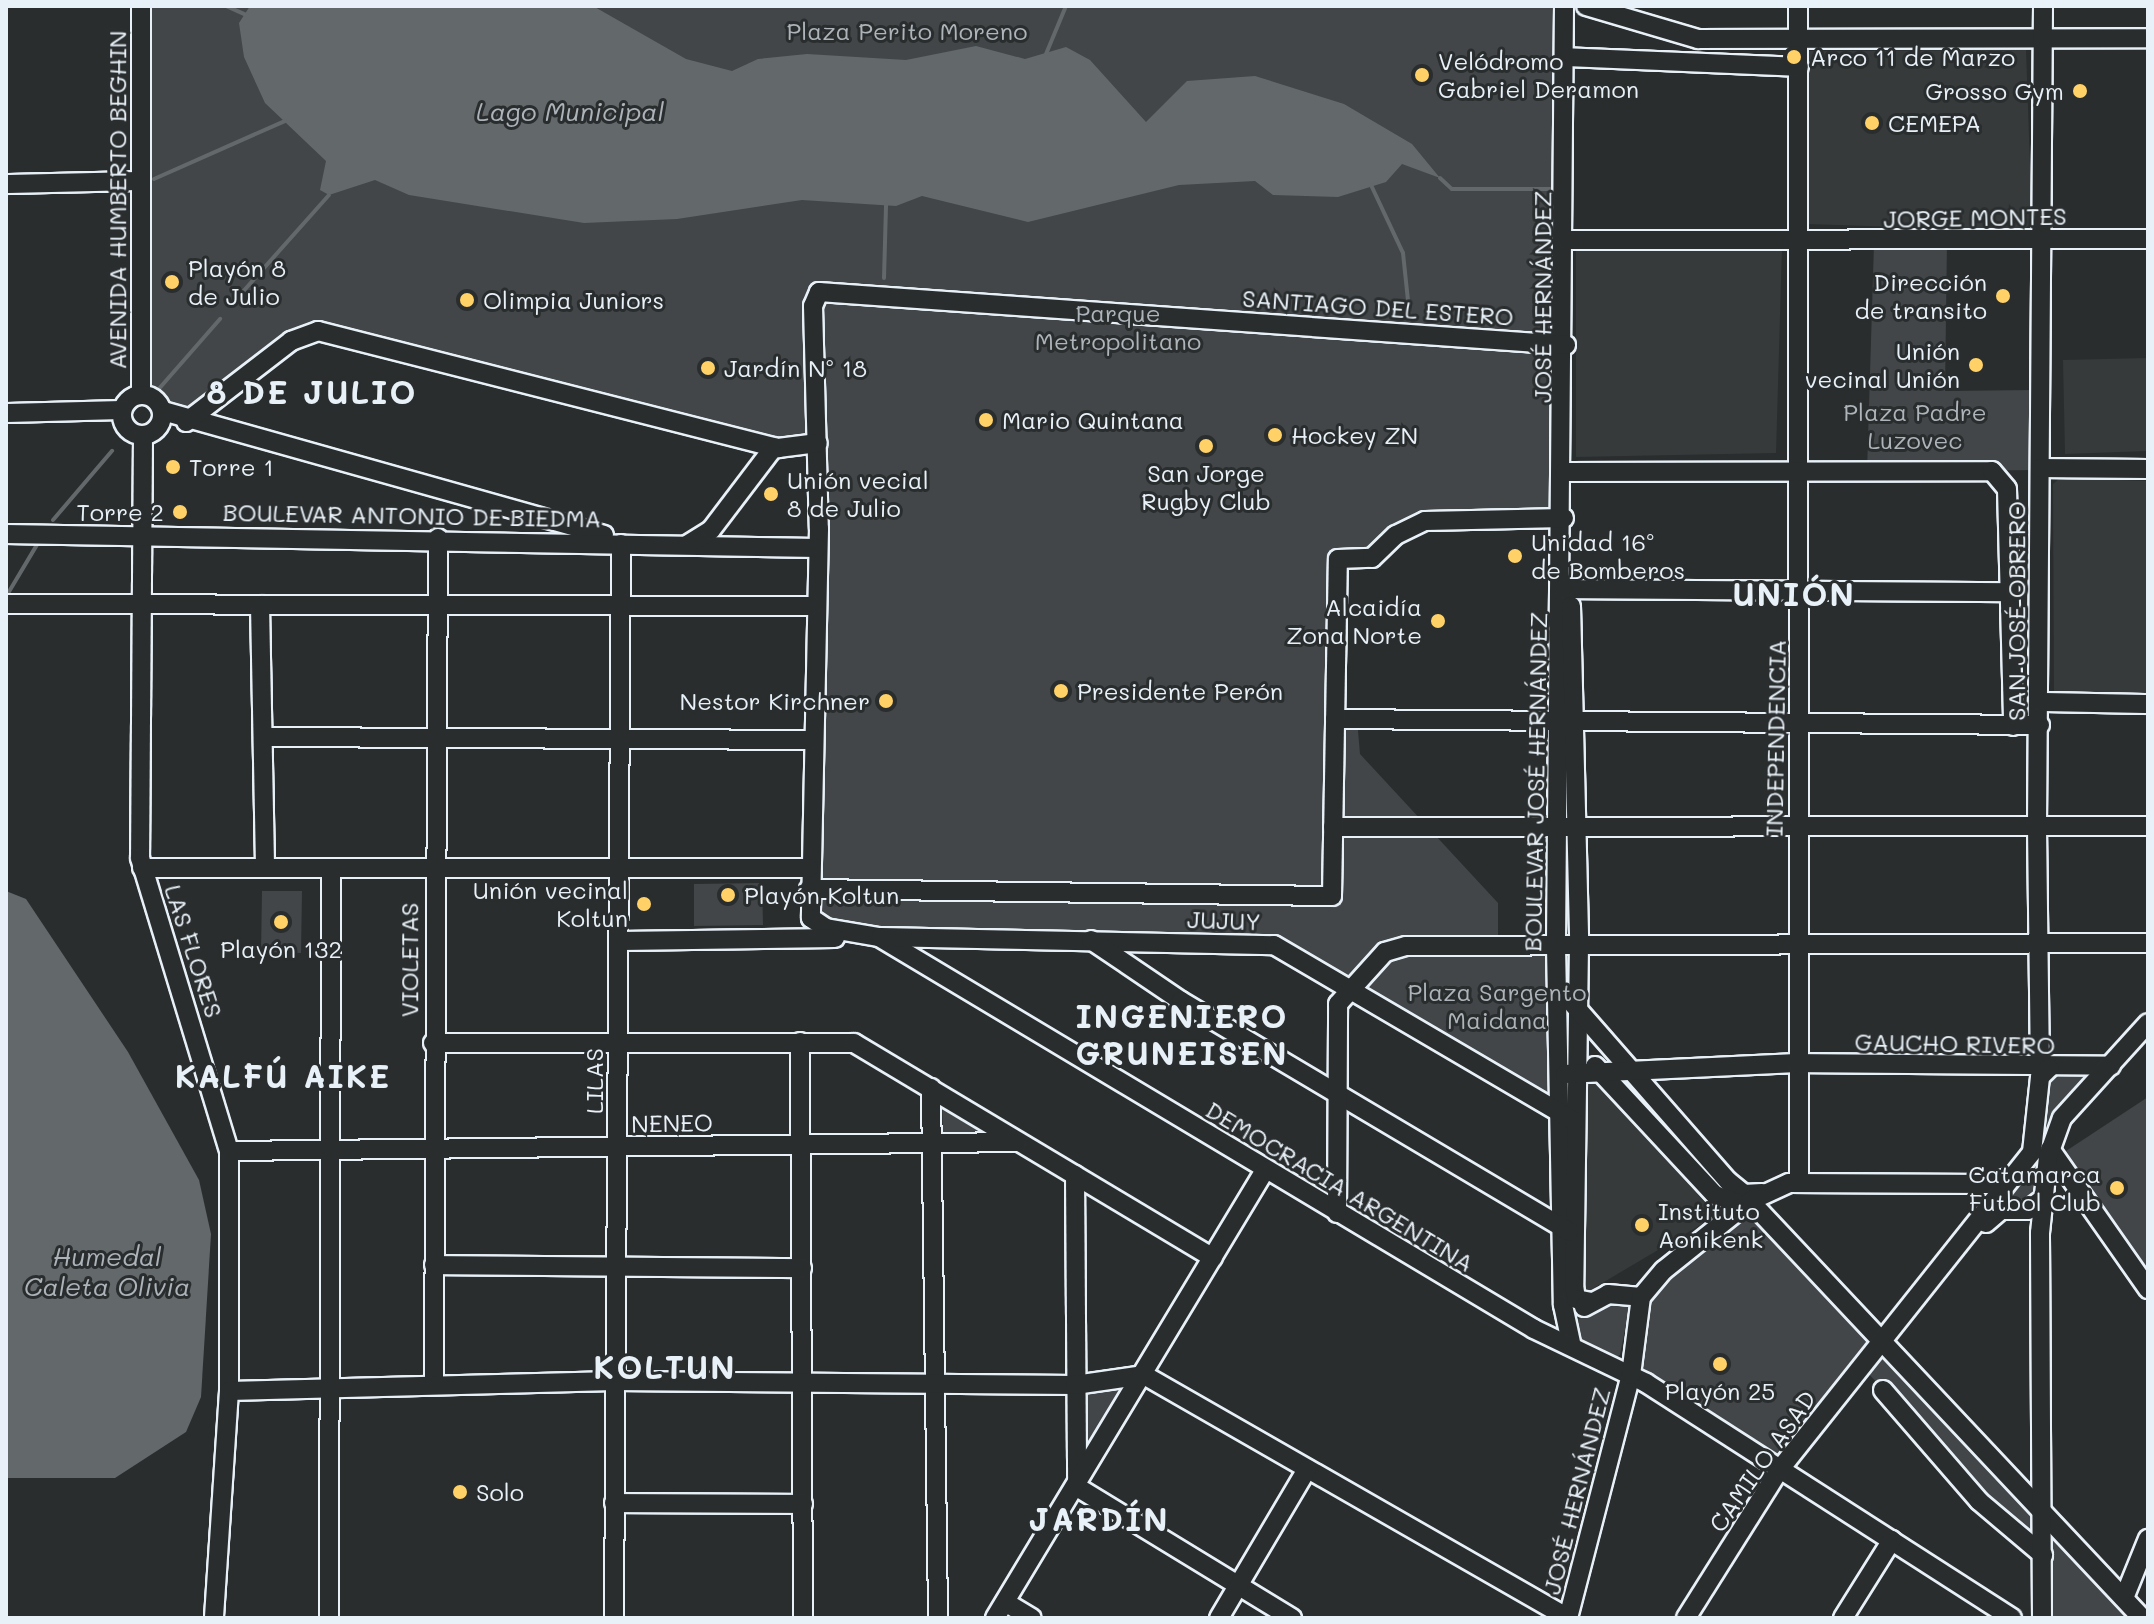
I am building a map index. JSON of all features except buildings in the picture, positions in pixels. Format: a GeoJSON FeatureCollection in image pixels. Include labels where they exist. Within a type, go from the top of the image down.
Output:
{"type":"FeatureCollection","features":[{"type":"Feature","properties":{"kind":"street","name":"AVENIDA HUMBERTO BEGHIN"},"geometry":{"type":"LineString","coordinates":[[141,6],[141,394]]}},
{"type":"Feature","properties":{"kind":"street","name":"JOSÉ HERNÁNDEZ"},"geometry":{"type":"LineString","coordinates":[[1564,6],[1567,240],[1564,589]]}},
{"type":"Feature","properties":{"kind":"street"},"geometry":{"type":"LineString","coordinates":[[1586,6],[1675,35],[1798,42],[2148,38]]}},
{"type":"Feature","properties":{"kind":"street","name":"INDEPENDENCIA"},"geometry":{"type":"LineString","coordinates":[[1798,6],[1802,241],[1799,1182]]}},
{"type":"Feature","properties":{"kind":"street","name":"SAN JOSÉ OBRERO"},"geometry":{"type":"LineString","coordinates":[[2043,6],[2041,702],[2037,827],[2040,1058],[2049,1068]]}},
{"type":"Feature","properties":{"kind":"street"},"geometry":{"type":"LineString","coordinates":[[1564,57],[1799,67]]}},
{"type":"Feature","properties":{"kind":"street"},"geometry":{"type":"LineString","coordinates":[[6,184],[139,181]]}},
{"type":"Feature","properties":{"kind":"street","name":"JORGE MONTES"},"geometry":{"type":"LineString","coordinates":[[1802,241],[2148,239]]}},
{"type":"Feature","properties":{"kind":"street"},"geometry":{"type":"LineString","coordinates":[[1567,240],[1802,241]]}},
{"type":"Feature","properties":{"kind":"street","name":"SANTIAGO DEL ESTERO"},"geometry":{"type":"LineString","coordinates":[[818,443],[813,306],[819,292],[837,288],[1566,345]]}},
{"type":"Feature","properties":{"kind":"street"},"geometry":{"type":"LineString","coordinates":[[186,422],[291,341],[318,331],[774,447],[818,443],[809,889],[818,926],[879,937]]}},
{"type":"Feature","properties":{"kind":"street","name":"AVENIDA HUMBERTO BEGHIN"},"geometry":{"type":"LineString","coordinates":[[122,410],[141,394]]}},
{"type":"Feature","properties":{"kind":"street","name":"AVENIDA HUMBERTO BEGHIN"},"geometry":{"type":"LineString","coordinates":[[141,394],[163,411],[186,422],[621,544]]}},
{"type":"Feature","properties":{"kind":"street"},"geometry":{"type":"LineString","coordinates":[[6,413],[122,410],[124,424],[143,435]]}},
{"type":"Feature","properties":{"kind":"street"},"geometry":{"type":"LineString","coordinates":[[143,435],[158,428],[163,411]]}},
{"type":"Feature","properties":{"kind":"street"},"geometry":{"type":"LineString","coordinates":[[141,534],[143,435]]}},
{"type":"Feature","properties":{"kind":"street"},"geometry":{"type":"LineString","coordinates":[[686,545],[711,530],[774,447]]}},
{"type":"Feature","properties":{"kind":"street"},"geometry":{"type":"LineString","coordinates":[[2040,468],[2148,469]]}},
{"type":"Feature","properties":{"kind":"street","name":"SAN JOSÉ OBRERO"},"geometry":{"type":"LineString","coordinates":[[1801,473],[1992,471],[2007,481],[2005,592],[2013,726]]}},
{"type":"Feature","properties":{"kind":"street"},"geometry":{"type":"LineString","coordinates":[[1564,472],[1801,473]]}},
{"type":"Feature","properties":{"kind":"street"},"geometry":{"type":"LineString","coordinates":[[809,889],[1332,896],[1338,559],[1372,558],[1396,535],[1425,521],[1564,518]]}},
{"type":"Feature","properties":{"kind":"street","name":"BOULEVAR ANTONIO DE BIEDMA"},"geometry":{"type":"LineString","coordinates":[[6,534],[438,538],[817,548]]}},
{"type":"Feature","properties":{"kind":"street","name":"LAS FLORES"},"geometry":{"type":"LineString","coordinates":[[141,534],[144,606],[142,868],[229,1151],[229,1391],[214,1618]]}},
{"type":"Feature","properties":{"kind":"street","name":"VIOLETAS"},"geometry":{"type":"LineString","coordinates":[[434,1383],[433,1043],[439,738],[438,538]]}},
{"type":"Feature","properties":{"kind":"street","name":"LILAS"},"geometry":{"type":"LineString","coordinates":[[614,1618],[617,1041],[621,941],[621,544]]}},
{"type":"Feature","properties":{"kind":"street"},"geometry":{"type":"LineString","coordinates":[[1564,589],[2005,592]]}},
{"type":"Feature","properties":{"kind":"street","name":"BOULEVAR JOSÉ HERNÁNDEZ"},"geometry":{"type":"LineString","coordinates":[[1564,589],[1571,600],[1566,720],[1567,828],[1579,945],[1573,1004],[1575,1070],[1567,1116],[1565,1321],[1571,1343]]}},
{"type":"Feature","properties":{"kind":"street"},"geometry":{"type":"LineString","coordinates":[[6,604],[813,606]]}},
{"type":"Feature","properties":{"kind":"street"},"geometry":{"type":"LineString","coordinates":[[260,605],[265,737],[265,867]]}},
{"type":"Feature","properties":{"kind":"street"},"geometry":{"type":"LineString","coordinates":[[2041,702],[2148,704]]}},
{"type":"Feature","properties":{"kind":"street"},"geometry":{"type":"LineString","coordinates":[[1335,719],[1800,719],[2040,725]]}},
{"type":"Feature","properties":{"kind":"street"},"geometry":{"type":"LineString","coordinates":[[265,737],[812,740]]}},
{"type":"Feature","properties":{"kind":"street"},"geometry":{"type":"LineString","coordinates":[[1333,827],[2148,826]]}},
{"type":"Feature","properties":{"kind":"street","name":"BOULEVAR JOSÉ HERNÁNDEZ"},"geometry":{"type":"LineString","coordinates":[[1567,828],[1556,947],[1560,1088],[1567,1116]]}},
{"type":"Feature","properties":{"kind":"street"},"geometry":{"type":"LineString","coordinates":[[142,868],[265,867],[434,872],[621,867],[809,868]]}},
{"type":"Feature","properties":{"kind":"street"},"geometry":{"type":"LineString","coordinates":[[329,1618],[331,869]]}},
{"type":"Feature","properties":{"kind":"street","name":"JUJUY"},"geometry":{"type":"LineString","coordinates":[[621,941],[879,937],[1274,945],[1567,1116]]}},
{"type":"Feature","properties":{"kind":"street","name":"DEMOCRACIA ARGENTINA"},"geometry":{"type":"LineString","coordinates":[[879,937],[1534,1329],[1571,1343],[1631,1375],[1892,1540],[2004,1616]]}},
{"type":"Feature","properties":{"kind":"street"},"geometry":{"type":"LineString","coordinates":[[1091,940],[1334,1092],[1567,1230]]}},
{"type":"Feature","properties":{"kind":"street"},"geometry":{"type":"LineString","coordinates":[[1337,1213],[1334,1092],[1337,1013],[1347,987],[1378,956],[1406,946],[2148,943]]}},
{"type":"Feature","properties":{"kind":"street"},"geometry":{"type":"LineString","coordinates":[[1573,1004],[1722,1188],[1736,1211],[1884,1336],[2042,1507],[2132,1611]]}},
{"type":"Feature","properties":{"kind":"street"},"geometry":{"type":"LineString","coordinates":[[1559,1018],[1575,1045],[1598,1070],[1722,1188],[1744,1194],[1799,1182],[2004,1199],[2044,1192],[2071,1180]]}},
{"type":"Feature","properties":{"kind":"street","name":"GAUCHO RIVERO"},"geometry":{"type":"LineString","coordinates":[[1575,1070],[1797,1063],[2049,1068],[2091,1078],[2111,1066],[2148,1023]]}},
{"type":"Feature","properties":{"kind":"street"},"geometry":{"type":"LineString","coordinates":[[800,1042],[803,1618]]}},
{"type":"Feature","properties":{"kind":"street"},"geometry":{"type":"LineString","coordinates":[[433,1043],[854,1043],[1213,1258]]}},
{"type":"Feature","properties":{"kind":"street"},"geometry":{"type":"LineString","coordinates":[[2004,1199],[2010,1177],[2036,1146],[2040,1077],[2049,1068]]}},
{"type":"Feature","properties":{"kind":"street"},"geometry":{"type":"LineString","coordinates":[[1560,1088],[1565,1073],[1575,1070]]}},
{"type":"Feature","properties":{"kind":"street"},"geometry":{"type":"LineString","coordinates":[[2042,1618],[2040,1233],[2050,1149],[2062,1118],[2091,1078]]}},
{"type":"Feature","properties":{"kind":"street"},"geometry":{"type":"LineString","coordinates":[[931,1088],[938,1618]]}},
{"type":"Feature","properties":{"kind":"street","name":"NENEO"},"geometry":{"type":"LineString","coordinates":[[229,1151],[332,1153],[1019,1142]]}},
{"type":"Feature","properties":{"kind":"street"},"geometry":{"type":"LineString","coordinates":[[2050,1149],[2148,1289]]}},
{"type":"Feature","properties":{"kind":"street"},"geometry":{"type":"LineString","coordinates":[[995,1618],[1077,1487],[1265,1170]]}},
{"type":"Feature","properties":{"kind":"street"},"geometry":{"type":"LineString","coordinates":[[1075,1175],[1077,1487]]}},
{"type":"Feature","properties":{"kind":"street"},"geometry":{"type":"LineString","coordinates":[[1534,1329],[1565,1321],[1592,1302],[1620,1292],[1641,1297],[1736,1211],[1769,1191]]}},
{"type":"Feature","properties":{"kind":"street"},"geometry":{"type":"LineString","coordinates":[[2004,1199],[2034,1214],[2040,1233]]}},
{"type":"Feature","properties":{"kind":"street","name":"CAMILO ASAD"},"geometry":{"type":"LineString","coordinates":[[1686,1618],[1780,1469],[1959,1245],[2004,1199]]}},
{"type":"Feature","properties":{"kind":"street","name":"BOULEVAR JOSÉ HERNÁNDEZ"},"geometry":{"type":"LineString","coordinates":[[1567,1230],[1574,1293],[1580,1302],[1592,1302]]}},
{"type":"Feature","properties":{"kind":"street"},"geometry":{"type":"LineString","coordinates":[[434,1265],[802,1268]]}},
{"type":"Feature","properties":{"kind":"street","name":"JOSÉ HERNÁNDEZ"},"geometry":{"type":"LineString","coordinates":[[1568,1618],[1631,1375],[1641,1297]]}},
{"type":"Feature","properties":{"kind":"street"},"geometry":{"type":"LineString","coordinates":[[229,1391],[434,1383],[614,1381],[1075,1385],[1144,1375],[1568,1618]]}},
{"type":"Feature","properties":{"kind":"street"},"geometry":{"type":"LineString","coordinates":[[1883,1390],[1979,1501],[2043,1555]]}},
{"type":"Feature","properties":{"kind":"street"},"geometry":{"type":"LineString","coordinates":[[1219,1618],[1307,1469]]}},
{"type":"Feature","properties":{"kind":"street"},"geometry":{"type":"LineString","coordinates":[[1077,1487],[1292,1618]]}},
{"type":"Feature","properties":{"kind":"street"},"geometry":{"type":"LineString","coordinates":[[614,1503],[803,1504]]}},
{"type":"Feature","properties":{"kind":"street"},"geometry":{"type":"LineString","coordinates":[[2132,1611],[2148,1539]]}},
{"type":"Feature","properties":{"kind":"street"},"geometry":{"type":"LineString","coordinates":[[1843,1618],[1892,1540]]}},
{"type":"Feature","properties":{"kind":"street"},"geometry":{"type":"LineString","coordinates":[[1005,1602],[1032,1618]]}},
{"type":"Feature","properties":{"kind":"shaded area"},"geometry":{"type":"Polygon","coordinates":[[[2026,50],[2032,223],[2021,231],[1807,224],[1807,51],[2026,50]]]}},
{"type":"Feature","properties":{"kind":"shaded area"},"geometry":{"type":"Polygon","coordinates":[[[1782,247],[1776,453],[1576,457],[1576,249],[1782,247]]]}},
{"type":"Feature","properties":{"kind":"shaded area"},"geometry":{"type":"Polygon","coordinates":[[[2148,358],[2148,451],[2065,454],[2063,360],[2148,358]]]}},
{"type":"Feature","properties":{"kind":"shaded area"},"geometry":{"type":"Polygon","coordinates":[[[2060,478],[2148,481],[2148,699],[2054,691],[2053,484],[2060,478]]]}},
{"type":"Feature","properties":{"kind":"shaded area"},"geometry":{"type":"Polygon","coordinates":[[[1592,1078],[1710,1208],[1702,1224],[1587,1292],[1579,1288],[1583,1081],[1592,1078]]]}},
{"type":"Feature","properties":{"kind":"green space","name":"Parque Metropolitano"},"geometry":{"type":"Polygon","coordinates":[[[141,6],[1564,6],[1564,518],[1425,521],[1372,558],[1338,560],[1335,718],[1357,719],[1360,754],[1498,903],[1498,947],[1556,947],[1559,1112],[1274,945],[818,926],[818,443],[778,448],[318,331],[193,420],[161,406],[147,395],[141,6]]]}},
{"type":"Feature","properties":{"kind":"green space","name":"Plaza Padre Luzovec"},"geometry":{"type":"Polygon","coordinates":[[[1947,241],[1945,391],[2040,390],[2034,470],[1867,472],[1874,243],[1947,241]]]}},
{"type":"Feature","properties":{"kind":"green space","name":"Playón Koltun"},"geometry":{"type":"Polygon","coordinates":[[[762,883],[763,925],[694,926],[694,884],[762,883]]]}},
{"type":"Feature","properties":{"kind":"green space","name":"Playón 132"},"geometry":{"type":"Polygon","coordinates":[[[262,891],[302,891],[301,953],[261,952],[262,891]]]}},
{"type":"Feature","properties":{"kind":"green space"},"geometry":{"type":"Polygon","coordinates":[[[2077,1074],[2089,1081],[2062,1111],[2036,1201],[2011,1203],[2005,1196],[2044,1132],[2048,1075],[2077,1074]]]}},
{"type":"Feature","properties":{"kind":"green space","name":"Catamarca Futbol Club"},"geometry":{"type":"Polygon","coordinates":[[[2148,1097],[2148,1278],[2063,1153],[2148,1097]]]}},
{"type":"Feature","properties":{"kind":"green space"},"geometry":{"type":"Polygon","coordinates":[[[942,1101],[999,1136],[943,1137],[942,1101]]]}},
{"type":"Feature","properties":{"kind":"green space"},"geometry":{"type":"Polygon","coordinates":[[[1750,1201],[2142,1618],[2042,1618],[2043,1555],[1861,1366],[1780,1469],[1631,1375],[1641,1297],[1750,1201]]]}},
{"type":"Feature","properties":{"kind":"green space"},"geometry":{"type":"Polygon","coordinates":[[[1607,1302],[1630,1304],[1620,1355],[1610,1360],[1579,1341],[1576,1321],[1607,1302]]]}},
{"type":"Feature","properties":{"kind":"green space"},"geometry":{"type":"Polygon","coordinates":[[[1130,1386],[1082,1464],[1079,1392],[1130,1386]]]}},
{"type":"Feature","properties":{"kind":"water","name":"Lago Municipal"},"geometry":{"type":"Polygon","coordinates":[[[250,6],[593,6],[686,59],[732,71],[758,59],[807,54],[906,60],[976,46],[1025,59],[1066,47],[1090,60],[1146,122],[1187,81],[1255,76],[1344,104],[1412,144],[1440,178],[1402,164],[1386,182],[1338,197],[1273,195],[1255,181],[1179,185],[1028,222],[922,196],[896,206],[802,200],[677,219],[584,223],[409,195],[375,180],[329,195],[320,190],[326,161],[265,103],[244,57],[239,23],[250,6]]]}},
{"type":"Feature","properties":{"kind":"water","name":"Humedal Caleta Olivia"},"geometry":{"type":"Polygon","coordinates":[[[6,891],[26,899],[128,1052],[199,1180],[211,1234],[201,1397],[186,1432],[115,1478],[6,1478],[6,891]]]}},
{"type":"Feature","properties":{"kind":"waterway"},"geometry":{"type":"LineString","coordinates":[[226,6],[246,15]]}},
{"type":"Feature","properties":{"kind":"waterway"},"geometry":{"type":"LineString","coordinates":[[1046,54],[1066,6]]}},
{"type":"Feature","properties":{"kind":"waterway"},"geometry":{"type":"LineString","coordinates":[[154,179],[285,121]]}},
{"type":"Feature","properties":{"kind":"waterway"},"geometry":{"type":"LineString","coordinates":[[1440,178],[1452,189],[1550,189]]}},
{"type":"Feature","properties":{"kind":"waterway"},"geometry":{"type":"LineString","coordinates":[[1371,185],[1403,253],[1410,320]]}},
{"type":"Feature","properties":{"kind":"waterway"},"geometry":{"type":"LineString","coordinates":[[231,305],[329,195]]}},
{"type":"Feature","properties":{"kind":"waterway"},"geometry":{"type":"LineString","coordinates":[[884,278],[886,205]]}},
{"type":"Feature","properties":{"kind":"waterway"},"geometry":{"type":"LineString","coordinates":[[157,391],[220,319]]}},
{"type":"Feature","properties":{"kind":"waterway"},"geometry":{"type":"LineString","coordinates":[[53,520],[112,451]]}},
{"type":"Feature","properties":{"kind":"waterway"},"geometry":{"type":"LineString","coordinates":[[7,595],[38,543]]}},
{"type":"Feature","properties":{"kind":"place","name":"Arco 11 de Marzo"},"geometry":{"type":"Point","coordinates":[1794,57]}},
{"type":"Feature","properties":{"kind":"place","name":"Velódromo Gabriel Deramon"},"geometry":{"type":"Point","coordinates":[1422,75]}},
{"type":"Feature","properties":{"kind":"place","name":"Grosso Gym"},"geometry":{"type":"Point","coordinates":[2080,91]}},
{"type":"Feature","properties":{"kind":"place","name":"CEMEPA"},"geometry":{"type":"Point","coordinates":[1872,123]}},
{"type":"Feature","properties":{"kind":"place","name":"Playón 8 de Julio"},"geometry":{"type":"Point","coordinates":[172,282]}},
{"type":"Feature","properties":{"kind":"place","name":"Dirección de transito"},"geometry":{"type":"Point","coordinates":[2003,296]}},
{"type":"Feature","properties":{"kind":"place","name":"Olimpia Juniors"},"geometry":{"type":"Point","coordinates":[467,300]}},
{"type":"Feature","properties":{"kind":"place","name":"Unión vecinal Unión"},"geometry":{"type":"Point","coordinates":[1976,365]}},
{"type":"Feature","properties":{"kind":"place","name":"Jardín Nº 18"},"geometry":{"type":"Point","coordinates":[708,368]}},
{"type":"Feature","properties":{"kind":"place","name":"Mario Quintana"},"geometry":{"type":"Point","coordinates":[986,420]}},
{"type":"Feature","properties":{"kind":"place","name":"Hockey ZN"},"geometry":{"type":"Point","coordinates":[1275,435]}},
{"type":"Feature","properties":{"kind":"place","name":"San Jorge Rugby Club"},"geometry":{"type":"Point","coordinates":[1206,446]}},
{"type":"Feature","properties":{"kind":"place","name":"Torre 1"},"geometry":{"type":"Point","coordinates":[173,467]}},
{"type":"Feature","properties":{"kind":"place","name":"Unión vecial 8 de Julio"},"geometry":{"type":"Point","coordinates":[771,494]}},
{"type":"Feature","properties":{"kind":"place","name":"Torre 2"},"geometry":{"type":"Point","coordinates":[180,512]}},
{"type":"Feature","properties":{"kind":"place","name":"Unidad 16º de Bomberos"},"geometry":{"type":"Point","coordinates":[1515,556]}},
{"type":"Feature","properties":{"kind":"place","name":"Alcaidía Zona Norte"},"geometry":{"type":"Point","coordinates":[1438,621]}},
{"type":"Feature","properties":{"kind":"place","name":"Presidente Perón"},"geometry":{"type":"Point","coordinates":[1061,691]}},
{"type":"Feature","properties":{"kind":"place","name":"Nestor Kirchner"},"geometry":{"type":"Point","coordinates":[886,701]}},
{"type":"Feature","properties":{"kind":"place","name":"Playón Koltun"},"geometry":{"type":"Point","coordinates":[728,895]}},
{"type":"Feature","properties":{"kind":"place","name":"Unión vecinal Koltun"},"geometry":{"type":"Point","coordinates":[644,904]}},
{"type":"Feature","properties":{"kind":"place","name":"Playón 132"},"geometry":{"type":"Point","coordinates":[281,922]}},
{"type":"Feature","properties":{"kind":"place","name":"Catamarca Futbol Club"},"geometry":{"type":"Point","coordinates":[2117,1188]}},
{"type":"Feature","properties":{"kind":"place","name":"Instituto Aonikenk"},"geometry":{"type":"Point","coordinates":[1642,1225]}},
{"type":"Feature","properties":{"kind":"place","name":"Playón 25"},"geometry":{"type":"Point","coordinates":[1720,1364]}},
{"type":"Feature","properties":{"kind":"place","name":"Solo"},"geometry":{"type":"Point","coordinates":[460,1492]}},
{"type":"Feature","properties":{"kind":"district","name":"8 DE JULIO"},"geometry":{"type":"Point","coordinates":[312,391]}},
{"type":"Feature","properties":{"kind":"district","name":"UNIÓN"},"geometry":{"type":"Point","coordinates":[1794,593]}},
{"type":"Feature","properties":{"kind":"district","name":"INGENIERO GRUNEISEN"},"geometry":{"type":"Point","coordinates":[1182,1034]}},
{"type":"Feature","properties":{"kind":"district","name":"KALFÚ AIKE"},"geometry":{"type":"Point","coordinates":[283,1075]}},
{"type":"Feature","properties":{"kind":"district","name":"KOLTUN"},"geometry":{"type":"Point","coordinates":[665,1366]}},
{"type":"Feature","properties":{"kind":"district","name":"JARDÍN"},"geometry":{"type":"Point","coordinates":[1099,1518]}},
{"type":"Feature","properties":{"kind":"park label","name":"Plaza Perito Moreno"},"geometry":{"type":"Point","coordinates":[907,31]}},
{"type":"Feature","properties":{"kind":"park label","name":"Plaza Sargento Maidana"},"geometry":{"type":"Point","coordinates":[1497,1006]}}]}
